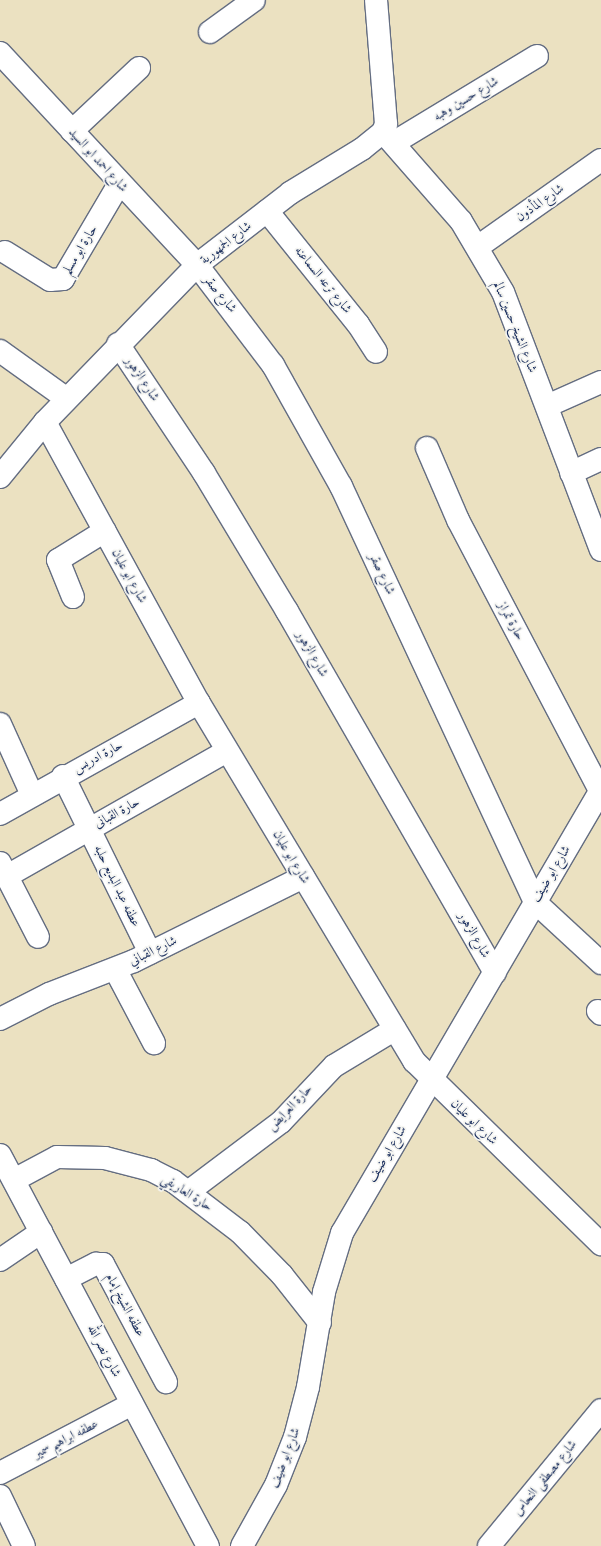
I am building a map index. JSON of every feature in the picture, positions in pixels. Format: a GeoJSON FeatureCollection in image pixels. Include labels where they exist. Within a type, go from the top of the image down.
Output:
{"type":"FeatureCollection","features":[{"type":"Feature","properties":{"kind":"street"},"geometry":{"type":"LineString","coordinates":[[210,32],[254,0]]}},
{"type":"Feature","properties":{"kind":"street"},"geometry":{"type":"LineString","coordinates":[[376,0],[386,124],[389,137]]}},
{"type":"Feature","properties":{"kind":"street","name":"شارع احمد ابو السيد"},"geometry":{"type":"LineString","coordinates":[[0,53],[119,184],[197,265]]}},
{"type":"Feature","properties":{"kind":"street","name":"شارع حسين وهبه"},"geometry":{"type":"LineString","coordinates":[[389,137],[537,56]]}},
{"type":"Feature","properties":{"kind":"street"},"geometry":{"type":"LineString","coordinates":[[72,131],[139,68]]}},
{"type":"Feature","properties":{"kind":"street","name":"شارع الجمهورية"},"geometry":{"type":"LineString","coordinates":[[0,477],[45,422],[118,344],[197,265],[268,211],[389,137]]}},
{"type":"Feature","properties":{"kind":"street","name":"شارع الشيخ حسين سالم"},"geometry":{"type":"LineString","coordinates":[[389,137],[479,246],[503,292],[572,473],[598,536]]}},
{"type":"Feature","properties":{"kind":"street","name":"شارع المأذون"},"geometry":{"type":"LineString","coordinates":[[479,246],[601,160]]}},
{"type":"Feature","properties":{"kind":"street","name":"حارة ابو مسلم"},"geometry":{"type":"LineString","coordinates":[[5,252],[50,280],[63,279],[119,184]]}},
{"type":"Feature","properties":{"kind":"street","name":"شارع ترعه السماعنه"},"geometry":{"type":"LineString","coordinates":[[268,211],[358,324],[376,352]]}},
{"type":"Feature","properties":{"kind":"street","name":"شارع صقر"},"geometry":{"type":"LineString","coordinates":[[197,265],[273,365],[320,444],[535,902]]}},
{"type":"Feature","properties":{"kind":"street","name":"شارع الزهور"},"geometry":{"type":"LineString","coordinates":[[118,344],[204,474],[283,604],[495,972]]}},
{"type":"Feature","properties":{"kind":"street"},"geometry":{"type":"LineString","coordinates":[[0,351],[67,399]]}},
{"type":"Feature","properties":{"kind":"street"},"geometry":{"type":"LineString","coordinates":[[547,406],[601,382]]}},
{"type":"Feature","properties":{"kind":"street","name":"شارع ابو عليان"},"geometry":{"type":"LineString","coordinates":[[45,422],[199,703],[395,1029],[431,1080],[601,1244]]}},
{"type":"Feature","properties":{"kind":"street","name":"حارة تمراز"},"geometry":{"type":"LineString","coordinates":[[426,448],[458,520],[600,790]]}},
{"type":"Feature","properties":{"kind":"street"},"geometry":{"type":"LineString","coordinates":[[572,473],[601,459]]}},
{"type":"Feature","properties":{"kind":"street"},"geometry":{"type":"LineString","coordinates":[[73,597],[58,560],[105,531]]}},
{"type":"Feature","properties":{"kind":"street","name":"حارة ادريس"},"geometry":{"type":"LineString","coordinates":[[0,814],[63,776],[199,703]]}},
{"type":"Feature","properties":{"kind":"street"},"geometry":{"type":"LineString","coordinates":[[0,724],[32,795]]}},
{"type":"Feature","properties":{"kind":"street","name":"حارة القبانى"},"geometry":{"type":"LineString","coordinates":[[3,870],[89,829],[227,751]]}},
{"type":"Feature","properties":{"kind":"street","name":"عطفه عبد البديع حلبه"},"geometry":{"type":"LineString","coordinates":[[63,776],[150,953]]}},
{"type":"Feature","properties":{"kind":"street","name":"شارع ابو ضيف"},"geometry":{"type":"LineString","coordinates":[[242,1546],[276,1485],[295,1437],[320,1323],[324,1292],[342,1233],[600,790]]}},
{"type":"Feature","properties":{"kind":"street"},"geometry":{"type":"LineString","coordinates":[[3,870],[38,937]]}},
{"type":"Feature","properties":{"kind":"street","name":"شارع القباني"},"geometry":{"type":"LineString","coordinates":[[0,1019],[49,994],[150,953],[303,877]]}},
{"type":"Feature","properties":{"kind":"street"},"geometry":{"type":"LineString","coordinates":[[535,902],[601,964]]}},
{"type":"Feature","properties":{"kind":"street"},"geometry":{"type":"LineString","coordinates":[[115,968],[154,1043]]}},
{"type":"Feature","properties":{"kind":"street","name":"حارة العرايض"},"geometry":{"type":"LineString","coordinates":[[188,1192],[281,1122],[334,1066],[395,1029]]}},
{"type":"Feature","properties":{"kind":"street","name":"شارع نصر الله"},"geometry":{"type":"LineString","coordinates":[[0,1156],[208,1546]]}},
{"type":"Feature","properties":{"kind":"street","name":"حارة العاريفي"},"geometry":{"type":"LineString","coordinates":[[14,1180],[57,1157],[82,1156],[151,1170],[188,1192],[262,1253],[320,1323]]}},
{"type":"Feature","properties":{"kind":"street"},"geometry":{"type":"LineString","coordinates":[[0,1260],[41,1232]]}},
{"type":"Feature","properties":{"kind":"street","name":"عطفه الشيخ إمام"},"geometry":{"type":"LineString","coordinates":[[66,1279],[96,1264],[103,1264],[166,1382]]}},
{"type":"Feature","properties":{"kind":"street","name":"عطفه ابراهيم سمير"},"geometry":{"type":"LineString","coordinates":[[0,1473],[132,1404]]}},
{"type":"Feature","properties":{"kind":"street","name":"شارع مصطفى النحاس"},"geometry":{"type":"LineString","coordinates":[[489,1546],[601,1410]]}},
{"type":"Feature","properties":{"kind":"street"},"geometry":{"type":"LineString","coordinates":[[0,1496],[24,1546]]}}]}
